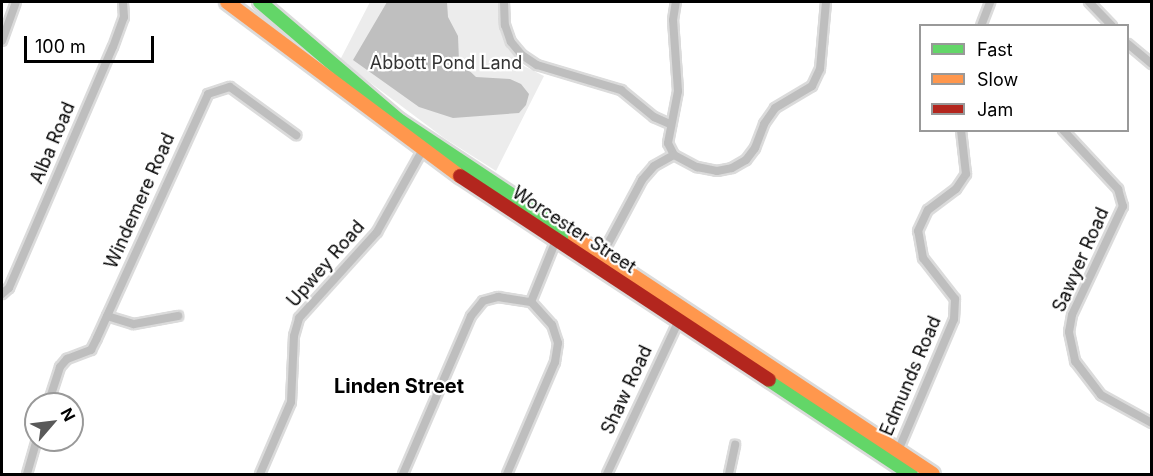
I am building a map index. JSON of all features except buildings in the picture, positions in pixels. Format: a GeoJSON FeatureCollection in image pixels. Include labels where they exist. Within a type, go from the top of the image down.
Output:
{"type":"FeatureCollection","features":[{"type":"Feature","properties":{"kind":"highway","name":"Worcester Street"},"geometry":{"type":"LineString","coordinates":[[226,2],[422,151],[911,474]]}},
{"type":"Feature","properties":{"kind":"highway","name":"Worcester Street"},"geometry":{"type":"LineString","coordinates":[[260,2],[317,54],[400,121],[933,474]]}},
{"type":"Feature","properties":{"kind":"street"},"geometry":{"type":"LineString","coordinates":[[2,41],[16,2]]}},
{"type":"Feature","properties":{"kind":"street","name":"Alba Road"},"geometry":{"type":"LineString","coordinates":[[2,294],[9,288],[113,47],[124,17],[123,2]]}},
{"type":"Feature","properties":{"kind":"street"},"geometry":{"type":"LineString","coordinates":[[504,2],[508,33],[522,55],[537,65],[621,90],[654,117],[670,124]]}},
{"type":"Feature","properties":{"kind":"street"},"geometry":{"type":"LineString","coordinates":[[676,2],[673,20],[678,92],[668,143],[681,161],[717,171],[746,160],[769,115],[818,78],[825,2]]}},
{"type":"Feature","properties":{"kind":"street"},"geometry":{"type":"LineString","coordinates":[[982,24],[990,2]]}},
{"type":"Feature","properties":{"kind":"street"},"geometry":{"type":"LineString","coordinates":[[1089,2],[1110,24]]}},
{"type":"Feature","properties":{"kind":"street"},"geometry":{"type":"LineString","coordinates":[[1129,45],[1152,64]]}},
{"type":"Feature","properties":{"kind":"street","name":"Windemere Road"},"geometry":{"type":"LineString","coordinates":[[52,392],[60,367],[68,359],[91,350],[208,94],[230,87],[296,135]]}},
{"type":"Feature","properties":{"kind":"street","name":"Edmunds Road"},"geometry":{"type":"LineString","coordinates":[[898,451],[954,319],[955,299],[923,258],[918,231],[928,210],[956,189],[966,174],[962,132]]}},
{"type":"Feature","properties":{"kind":"street","name":"Sawyer Road"},"geometry":{"type":"LineString","coordinates":[[1065,132],[1118,189],[1124,206],[1072,315],[1069,332],[1075,361],[1101,395],[1152,423]]}},
{"type":"Feature","properties":{"kind":"street","name":"Upwey Road"},"geometry":{"type":"LineString","coordinates":[[260,474],[291,402],[294,336],[299,318],[376,232],[422,151]]}},
{"type":"Feature","properties":{"kind":"street"},"geometry":{"type":"LineString","coordinates":[[602,255],[642,180],[654,166],[674,154]]}},
{"type":"Feature","properties":{"kind":"street"},"geometry":{"type":"LineString","coordinates":[[531,302],[556,240]]}},
{"type":"Feature","properties":{"kind":"street"},"geometry":{"type":"LineString","coordinates":[[403,474],[478,306],[498,297],[531,302],[552,325],[558,343],[555,362],[507,474]]}},
{"type":"Feature","properties":{"kind":"street"},"geometry":{"type":"LineString","coordinates":[[107,316],[134,324],[178,316]]}},
{"type":"Feature","properties":{"kind":"street","name":"Shaw Road"},"geometry":{"type":"LineString","coordinates":[[607,474],[678,320]]}},
{"type":"Feature","properties":{"kind":"street"},"geometry":{"type":"LineString","coordinates":[[729,474],[735,445]]}},
{"type":"Feature","properties":{"kind":"street"},"geometry":{"type":"LineString","coordinates":[[27,474],[33,452]]}},
{"type":"Feature","properties":{"kind":"green space","name":"Abbott Pond Land"},"geometry":{"type":"Polygon","coordinates":[[[370,2],[499,2],[500,27],[508,49],[524,66],[544,76],[496,171],[444,138],[340,60],[370,2]]]}},
{"type":"Feature","properties":{"kind":"shaded area"},"geometry":{"type":"Polygon","coordinates":[[[387,2],[447,2],[448,17],[458,36],[459,61],[476,77],[510,79],[521,84],[529,94],[526,105],[519,113],[453,118],[419,107],[353,60],[387,2]]]}},
{"type":"Feature","properties":{"kind":"traffic: fast"},"geometry":{"type":"LineString","coordinates":[[260,2],[400,121],[575,237]]}},
{"type":"Feature","properties":{"kind":"traffic: fast"},"geometry":{"type":"LineString","coordinates":[[769,380],[911,474]]}},
{"type":"Feature","properties":{"kind":"traffic: slow"},"geometry":{"type":"LineString","coordinates":[[227,2],[460,176]]}},
{"type":"Feature","properties":{"kind":"traffic: slow"},"geometry":{"type":"LineString","coordinates":[[575,237],[933,474]]}},
{"type":"Feature","properties":{"kind":"traffic: jam"},"geometry":{"type":"LineString","coordinates":[[460,176],[769,380]]}},
{"type":"Feature","properties":{"kind":"district","name":"Linden Street"},"geometry":{"type":"Point","coordinates":[399,386]}}]}
